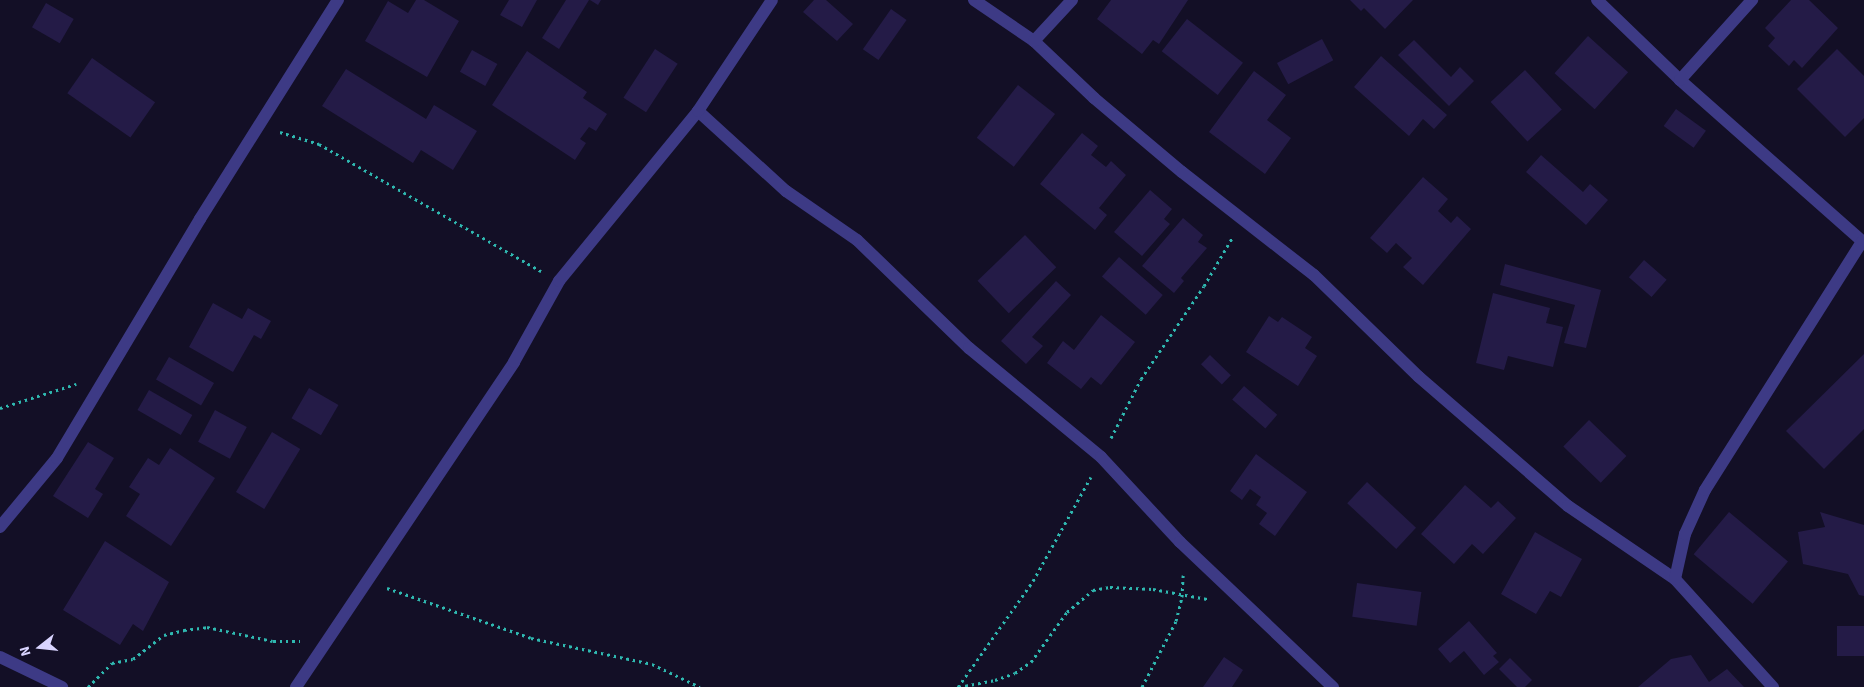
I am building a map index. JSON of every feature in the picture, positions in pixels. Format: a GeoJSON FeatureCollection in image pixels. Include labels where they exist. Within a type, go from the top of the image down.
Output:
{"type":"FeatureCollection","features":[{"type":"Feature","properties":{"kind":"street"},"geometry":{"type":"LineString","coordinates":[[0,527],[57,458],[200,219],[262,126],[338,0]]}},
{"type":"Feature","properties":{"kind":"street"},"geometry":{"type":"LineString","coordinates":[[296,687],[367,578],[514,362],[559,281],[698,111],[772,0]]}},
{"type":"Feature","properties":{"kind":"street"},"geometry":{"type":"LineString","coordinates":[[974,0],[1034,41],[1094,98],[1314,275],[1419,377],[1568,506],[1675,579],[1773,687]]}},
{"type":"Feature","properties":{"kind":"street"},"geometry":{"type":"LineString","coordinates":[[1034,41],[1072,0]]}},
{"type":"Feature","properties":{"kind":"street"},"geometry":{"type":"LineString","coordinates":[[1597,0],[1680,80],[1863,242],[1705,490],[1685,534],[1675,579]]}},
{"type":"Feature","properties":{"kind":"street"},"geometry":{"type":"LineString","coordinates":[[1680,80],[1752,0]]}},
{"type":"Feature","properties":{"kind":"street"},"geometry":{"type":"LineString","coordinates":[[698,111],[786,191],[857,240],[969,348],[1101,457],[1180,542],[1333,687]]}},
{"type":"Feature","properties":{"kind":"street"},"geometry":{"type":"LineString","coordinates":[[0,657],[62,687]]}},
{"type":"Feature","properties":{"kind":"path"},"geometry":{"type":"LineString","coordinates":[[262,126],[319,144],[559,281]]}},
{"type":"Feature","properties":{"kind":"path"},"geometry":{"type":"LineString","coordinates":[[958,687],[1033,581],[1074,512],[1141,379],[1204,286],[1243,219]]}},
{"type":"Feature","properties":{"kind":"path"},"geometry":{"type":"LineString","coordinates":[[0,408],[30,396],[107,376]]}},
{"type":"Feature","properties":{"kind":"path"},"geometry":{"type":"LineString","coordinates":[[1142,687],[1176,621],[1182,597],[1180,542]]}},
{"type":"Feature","properties":{"kind":"path"},"geometry":{"type":"LineString","coordinates":[[367,578],[394,592],[531,638],[652,664],[700,687]]}},
{"type":"Feature","properties":{"kind":"path"},"geometry":{"type":"LineString","coordinates":[[958,687],[995,680],[1015,673],[1031,662],[1067,612],[1093,590],[1110,587],[1153,589],[1182,597]]}},
{"type":"Feature","properties":{"kind":"path"},"geometry":{"type":"LineString","coordinates":[[88,687],[112,663],[134,658],[164,635],[184,630],[207,627],[273,641],[326,642]]}},
{"type":"Feature","properties":{"kind":"building"},"geometry":{"type":"Polygon","coordinates":[[[416,0],[424,0],[459,21],[427,77],[365,41],[388,1],[408,13],[416,0]]]}},
{"type":"Feature","properties":{"kind":"building"},"geometry":{"type":"Polygon","coordinates":[[[509,0],[537,0],[522,27],[500,15],[509,0]]]}},
{"type":"Feature","properties":{"kind":"building"},"geometry":{"type":"Polygon","coordinates":[[[566,0],[589,0],[559,49],[542,38],[566,0]]]}},
{"type":"Feature","properties":{"kind":"building"},"geometry":{"type":"Polygon","coordinates":[[[590,0],[601,0],[598,5],[590,0]]]}},
{"type":"Feature","properties":{"kind":"building"},"geometry":{"type":"Polygon","coordinates":[[[814,0],[826,0],[853,24],[837,41],[803,12],[814,0]]]}},
{"type":"Feature","properties":{"kind":"building"},"geometry":{"type":"Polygon","coordinates":[[[1111,0],[1188,0],[1159,44],[1153,40],[1142,54],[1097,19],[1111,0]]]}},
{"type":"Feature","properties":{"kind":"building"},"geometry":{"type":"Polygon","coordinates":[[[1350,0],[1413,0],[1385,29],[1364,8],[1361,11],[1350,0]]]}},
{"type":"Feature","properties":{"kind":"building"},"geometry":{"type":"Polygon","coordinates":[[[1791,0],[1809,0],[1838,28],[1802,68],[1794,60],[1789,66],[1768,46],[1775,38],[1765,28],[1791,0]]]}},
{"type":"Feature","properties":{"kind":"building"},"geometry":{"type":"Polygon","coordinates":[[[46,3],[74,19],[60,43],[32,27],[46,3]]]}},
{"type":"Feature","properties":{"kind":"building"},"geometry":{"type":"Polygon","coordinates":[[[891,9],[907,20],[878,60],[863,49],[891,9]]]}},
{"type":"Feature","properties":{"kind":"building"},"geometry":{"type":"Polygon","coordinates":[[[1187,19],[1243,63],[1218,95],[1162,51],[1187,19]]]}},
{"type":"Feature","properties":{"kind":"building"},"geometry":{"type":"Polygon","coordinates":[[[1588,36],[1628,72],[1595,109],[1555,73],[1588,36]]]}},
{"type":"Feature","properties":{"kind":"building"},"geometry":{"type":"Polygon","coordinates":[[[1322,39],[1333,60],[1288,84],[1277,63],[1322,39]]]}},
{"type":"Feature","properties":{"kind":"building"},"geometry":{"type":"Polygon","coordinates":[[[1414,40],[1451,77],[1460,67],[1474,81],[1449,106],[1398,55],[1414,40]]]}},
{"type":"Feature","properties":{"kind":"building"},"geometry":{"type":"Polygon","coordinates":[[[655,49],[678,64],[646,112],[623,98],[655,49]]]}},
{"type":"Feature","properties":{"kind":"building"},"geometry":{"type":"Polygon","coordinates":[[[1837,49],[1864,76],[1864,118],[1845,137],[1797,89],[1837,49]]]}},
{"type":"Feature","properties":{"kind":"building"},"geometry":{"type":"Polygon","coordinates":[[[472,50],[497,64],[485,86],[460,72],[472,50]]]}},
{"type":"Feature","properties":{"kind":"building"},"geometry":{"type":"Polygon","coordinates":[[[527,51],[587,92],[583,98],[607,114],[596,131],[589,127],[580,139],[586,143],[575,160],[492,105],[527,51]]]}},
{"type":"Feature","properties":{"kind":"building"},"geometry":{"type":"Polygon","coordinates":[[[1381,56],[1447,115],[1434,129],[1423,119],[1409,136],[1354,87],[1381,56]]]}},
{"type":"Feature","properties":{"kind":"building"},"geometry":{"type":"Polygon","coordinates":[[[92,58],[155,102],[130,137],[67,93],[92,58]]]}},
{"type":"Feature","properties":{"kind":"building"},"geometry":{"type":"Polygon","coordinates":[[[346,69],[426,119],[434,105],[477,131],[453,170],[421,150],[413,163],[322,106],[346,69]]]}},
{"type":"Feature","properties":{"kind":"building"},"geometry":{"type":"Polygon","coordinates":[[[1525,70],[1562,109],[1527,142],[1491,102],[1525,70]]]}},
{"type":"Feature","properties":{"kind":"building"},"geometry":{"type":"Polygon","coordinates":[[[1254,71],[1286,95],[1267,120],[1291,138],[1265,174],[1209,132],[1254,71]]]}},
{"type":"Feature","properties":{"kind":"building"},"geometry":{"type":"Polygon","coordinates":[[[1018,85],[1055,114],[1014,167],[977,138],[1018,85]]]}},
{"type":"Feature","properties":{"kind":"building"},"geometry":{"type":"Polygon","coordinates":[[[1676,109],[1706,131],[1694,148],[1664,126],[1676,109]]]}},
{"type":"Feature","properties":{"kind":"building"},"geometry":{"type":"Polygon","coordinates":[[[1082,133],[1098,146],[1091,155],[1106,167],[1111,161],[1126,175],[1099,208],[1107,215],[1095,230],[1040,184],[1082,133]]]}},
{"type":"Feature","properties":{"kind":"building"},"geometry":{"type":"Polygon","coordinates":[[[1541,155],[1583,192],[1590,184],[1608,200],[1586,225],[1526,172],[1541,155]]]}},
{"type":"Feature","properties":{"kind":"building"},"geometry":{"type":"Polygon","coordinates":[[[1423,177],[1448,199],[1438,211],[1451,223],[1457,216],[1471,229],[1423,285],[1403,267],[1412,258],[1396,243],[1387,253],[1370,238],[1423,177]]]}},
{"type":"Feature","properties":{"kind":"building"},"geometry":{"type":"Polygon","coordinates":[[[1150,190],[1172,209],[1164,219],[1170,224],[1142,256],[1114,232],[1150,190]]]}},
{"type":"Feature","properties":{"kind":"building"},"geometry":{"type":"Polygon","coordinates":[[[1183,218],[1203,235],[1198,242],[1207,248],[1181,278],[1184,281],[1174,293],[1142,266],[1183,218]]]}},
{"type":"Feature","properties":{"kind":"building"},"geometry":{"type":"Polygon","coordinates":[[[1025,235],[1056,267],[1009,313],[978,281],[1025,235]]]}},
{"type":"Feature","properties":{"kind":"building"},"geometry":{"type":"Polygon","coordinates":[[[1119,257],[1163,295],[1146,315],[1102,277],[1119,257]]]}},
{"type":"Feature","properties":{"kind":"building"},"geometry":{"type":"Polygon","coordinates":[[[1644,260],[1667,280],[1652,297],[1629,277],[1644,260]]]}},
{"type":"Feature","properties":{"kind":"building"},"geometry":{"type":"Polygon","coordinates":[[[1505,264],[1601,290],[1586,348],[1564,343],[1575,305],[1500,285],[1505,264]]]}},
{"type":"Feature","properties":{"kind":"building"},"geometry":{"type":"Polygon","coordinates":[[[1056,281],[1071,295],[1032,337],[1043,346],[1026,364],[1001,341],[1056,281]]]}},
{"type":"Feature","properties":{"kind":"building"},"geometry":{"type":"Polygon","coordinates":[[[1493,293],[1550,308],[1546,323],[1563,327],[1553,367],[1508,356],[1504,370],[1476,363],[1493,293]]]}},
{"type":"Feature","properties":{"kind":"building"},"geometry":{"type":"Polygon","coordinates":[[[213,303],[242,319],[248,308],[271,321],[261,339],[254,335],[233,372],[189,347],[213,303]]]}},
{"type":"Feature","properties":{"kind":"building"},"geometry":{"type":"Polygon","coordinates":[[[1101,315],[1135,342],[1101,385],[1091,377],[1081,389],[1047,363],[1063,341],[1074,350],[1101,315]]]}},
{"type":"Feature","properties":{"kind":"building"},"geometry":{"type":"Polygon","coordinates":[[[1269,316],[1278,322],[1282,317],[1312,337],[1305,348],[1317,356],[1298,386],[1246,352],[1269,316]]]}},
{"type":"Feature","properties":{"kind":"building"},"geometry":{"type":"Polygon","coordinates":[[[1864,354],[1864,429],[1824,469],[1786,431],[1864,354]]]}},
{"type":"Feature","properties":{"kind":"building"},"geometry":{"type":"Polygon","coordinates":[[[1210,355],[1231,375],[1222,384],[1201,364],[1210,355]]]}},
{"type":"Feature","properties":{"kind":"building"},"geometry":{"type":"Polygon","coordinates":[[[169,357],[214,383],[201,406],[156,380],[169,357]]]}},
{"type":"Feature","properties":{"kind":"building"},"geometry":{"type":"Polygon","coordinates":[[[1244,386],[1277,415],[1265,428],[1232,400],[1244,386]]]}},
{"type":"Feature","properties":{"kind":"building"},"geometry":{"type":"Polygon","coordinates":[[[309,388],[338,405],[321,435],[292,418],[309,388]]]}},
{"type":"Feature","properties":{"kind":"building"},"geometry":{"type":"Polygon","coordinates":[[[149,390],[192,415],[181,435],[138,410],[149,390]]]}},
{"type":"Feature","properties":{"kind":"building"},"geometry":{"type":"Polygon","coordinates":[[[215,410],[247,427],[230,459],[198,442],[215,410]]]}},
{"type":"Feature","properties":{"kind":"building"},"geometry":{"type":"Polygon","coordinates":[[[1589,420],[1626,456],[1601,483],[1563,447],[1589,420]]]}},
{"type":"Feature","properties":{"kind":"building"},"geometry":{"type":"Polygon","coordinates":[[[272,432],[300,449],[264,509],[236,492],[272,432]]]}},
{"type":"Feature","properties":{"kind":"building"},"geometry":{"type":"Polygon","coordinates":[[[88,442],[114,458],[95,489],[103,494],[88,518],[53,496],[88,442]]]}},
{"type":"Feature","properties":{"kind":"building"},"geometry":{"type":"Polygon","coordinates":[[[170,448],[215,478],[171,546],[126,516],[140,494],[129,487],[148,458],[159,465],[170,448]]]}},
{"type":"Feature","properties":{"kind":"building"},"geometry":{"type":"Polygon","coordinates":[[[1256,454],[1307,492],[1275,536],[1259,524],[1267,513],[1256,505],[1261,497],[1250,489],[1242,500],[1230,491],[1256,454]]]}},
{"type":"Feature","properties":{"kind":"building"},"geometry":{"type":"Polygon","coordinates":[[[1367,482],[1416,528],[1396,549],[1347,503],[1367,482]]]}},
{"type":"Feature","properties":{"kind":"building"},"geometry":{"type":"Polygon","coordinates":[[[1465,485],[1491,508],[1498,501],[1516,518],[1483,554],[1472,544],[1454,564],[1421,534],[1465,485]]]}},
{"type":"Feature","properties":{"kind":"building"},"geometry":{"type":"Polygon","coordinates":[[[1729,512],[1788,561],[1753,604],[1694,554],[1729,512]]]}},
{"type":"Feature","properties":{"kind":"building"},"geometry":{"type":"Polygon","coordinates":[[[1820,512],[1864,525],[1864,596],[1859,595],[1848,574],[1803,564],[1798,532],[1825,527],[1820,512]]]}},
{"type":"Feature","properties":{"kind":"building"},"geometry":{"type":"Polygon","coordinates":[[[1535,532],[1582,559],[1561,597],[1550,591],[1536,614],[1501,594],[1535,532]]]}},
{"type":"Feature","properties":{"kind":"building"},"geometry":{"type":"Polygon","coordinates":[[[105,541],[169,582],[143,631],[133,624],[120,645],[63,610],[105,541]]]}},
{"type":"Feature","properties":{"kind":"building"},"geometry":{"type":"Polygon","coordinates":[[[1357,583],[1421,592],[1417,626],[1352,617],[1357,583]]]}},
{"type":"Feature","properties":{"kind":"building"},"geometry":{"type":"Polygon","coordinates":[[[1469,621],[1497,653],[1493,656],[1499,662],[1484,675],[1464,651],[1450,663],[1438,649],[1469,621]]]}},
{"type":"Feature","properties":{"kind":"building"},"geometry":{"type":"Polygon","coordinates":[[[1837,626],[1864,626],[1864,656],[1837,656],[1837,626]]]}},
{"type":"Feature","properties":{"kind":"building"},"geometry":{"type":"Polygon","coordinates":[[[1691,655],[1709,682],[1727,669],[1744,687],[1638,687],[1671,659],[1691,655]]]}},
{"type":"Feature","properties":{"kind":"building"},"geometry":{"type":"Polygon","coordinates":[[[1224,657],[1243,670],[1232,687],[1203,687],[1224,657]]]}},
{"type":"Feature","properties":{"kind":"building"},"geometry":{"type":"Polygon","coordinates":[[[1510,658],[1532,680],[1525,687],[1517,687],[1499,669],[1510,658]]]}}]}
